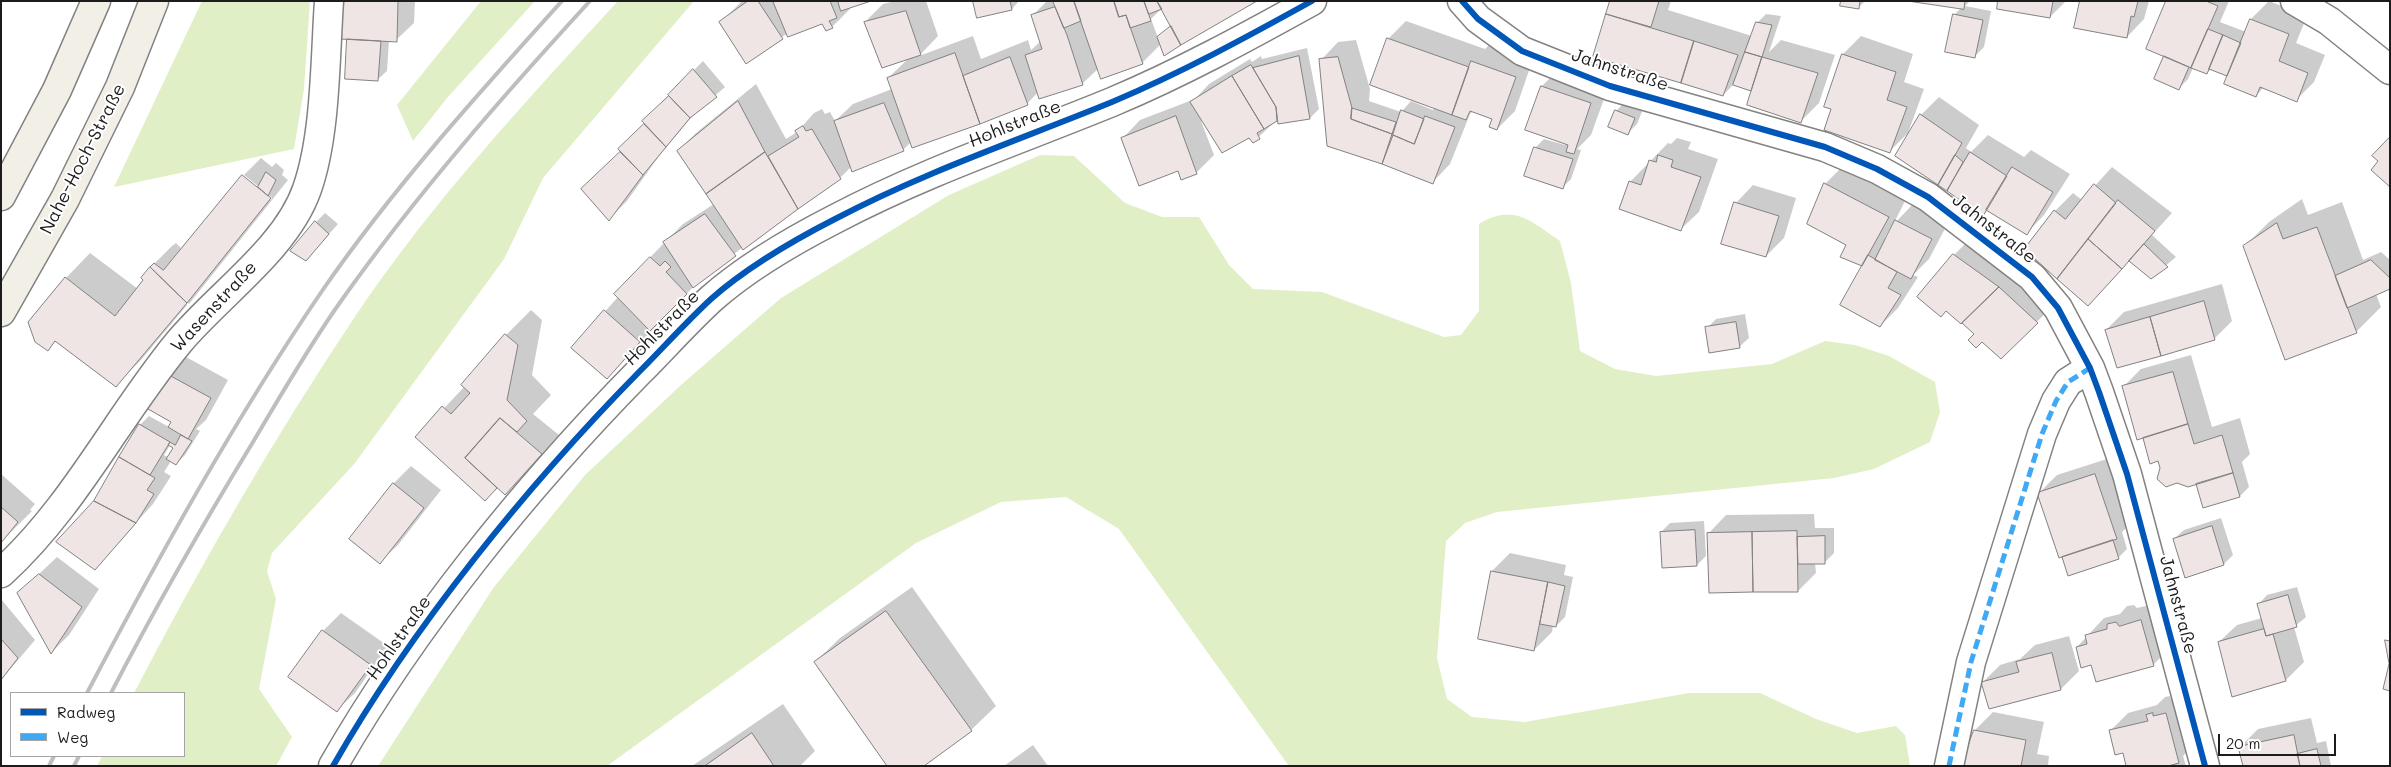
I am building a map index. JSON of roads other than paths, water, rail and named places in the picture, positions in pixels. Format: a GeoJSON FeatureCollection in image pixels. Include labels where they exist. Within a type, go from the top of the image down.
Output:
{"type":"FeatureCollection","features":[{"type":"Feature","properties":{"kind":"main road"},"geometry":{"type":"LineString","coordinates":[[1,196],[57,90],[96,1]]}},
{"type":"Feature","properties":{"kind":"main road","name":"Nahe-Hoch-Straße"},"geometry":{"type":"LineString","coordinates":[[1,312],[65,199],[120,88],[154,1]]}},
{"type":"Feature","properties":{"kind":"street","name":"Wasenstraße"},"geometry":{"type":"LineString","coordinates":[[1,573],[29,546],[55,515],[179,341],[252,266],[291,222],[307,189],[316,149],[322,105],[329,1]]}},
{"type":"Feature","properties":{"kind":"street","name":"Hohlstraße"},"geometry":{"type":"LineString","coordinates":[[333,766],[354,730],[434,613],[505,522],[603,408],[712,298],[764,261],[834,219],[942,169],[1114,101],[1203,60],[1312,1]]}},
{"type":"Feature","properties":{"kind":"street","name":"Jahnstraße"},"geometry":{"type":"LineString","coordinates":[[1462,1],[1478,19],[1522,51],[1610,86],[1824,147],[1876,169],[1928,197],[2032,277],[2058,308],[2090,368],[2127,474],[2205,766]]}},
{"type":"Feature","properties":{"kind":"street"},"geometry":{"type":"LineString","coordinates":[[2295,1],[2329,21],[2390,70]]}},
{"type":"Feature","properties":{"kind":"street"},"geometry":{"type":"LineString","coordinates":[[1949,766],[1971,662],[2042,434],[2056,402],[2068,382],[2090,368]]}},
{"type":"Feature","properties":{"kind":"railway"},"geometry":{"type":"LineString","coordinates":[[88,692],[142,590],[228,438],[322,291],[407,178],[468,106],[562,1]]}},
{"type":"Feature","properties":{"kind":"railway"},"geometry":{"type":"LineString","coordinates":[[112,692],[198,535],[329,318],[399,223],[461,147],[590,1]]}},
{"type":"Feature","properties":{"kind":"railway"},"geometry":{"type":"LineString","coordinates":[[49,766],[54,757]]}},
{"type":"Feature","properties":{"kind":"railway"},"geometry":{"type":"LineString","coordinates":[[74,766],[78,757]]}}]}
